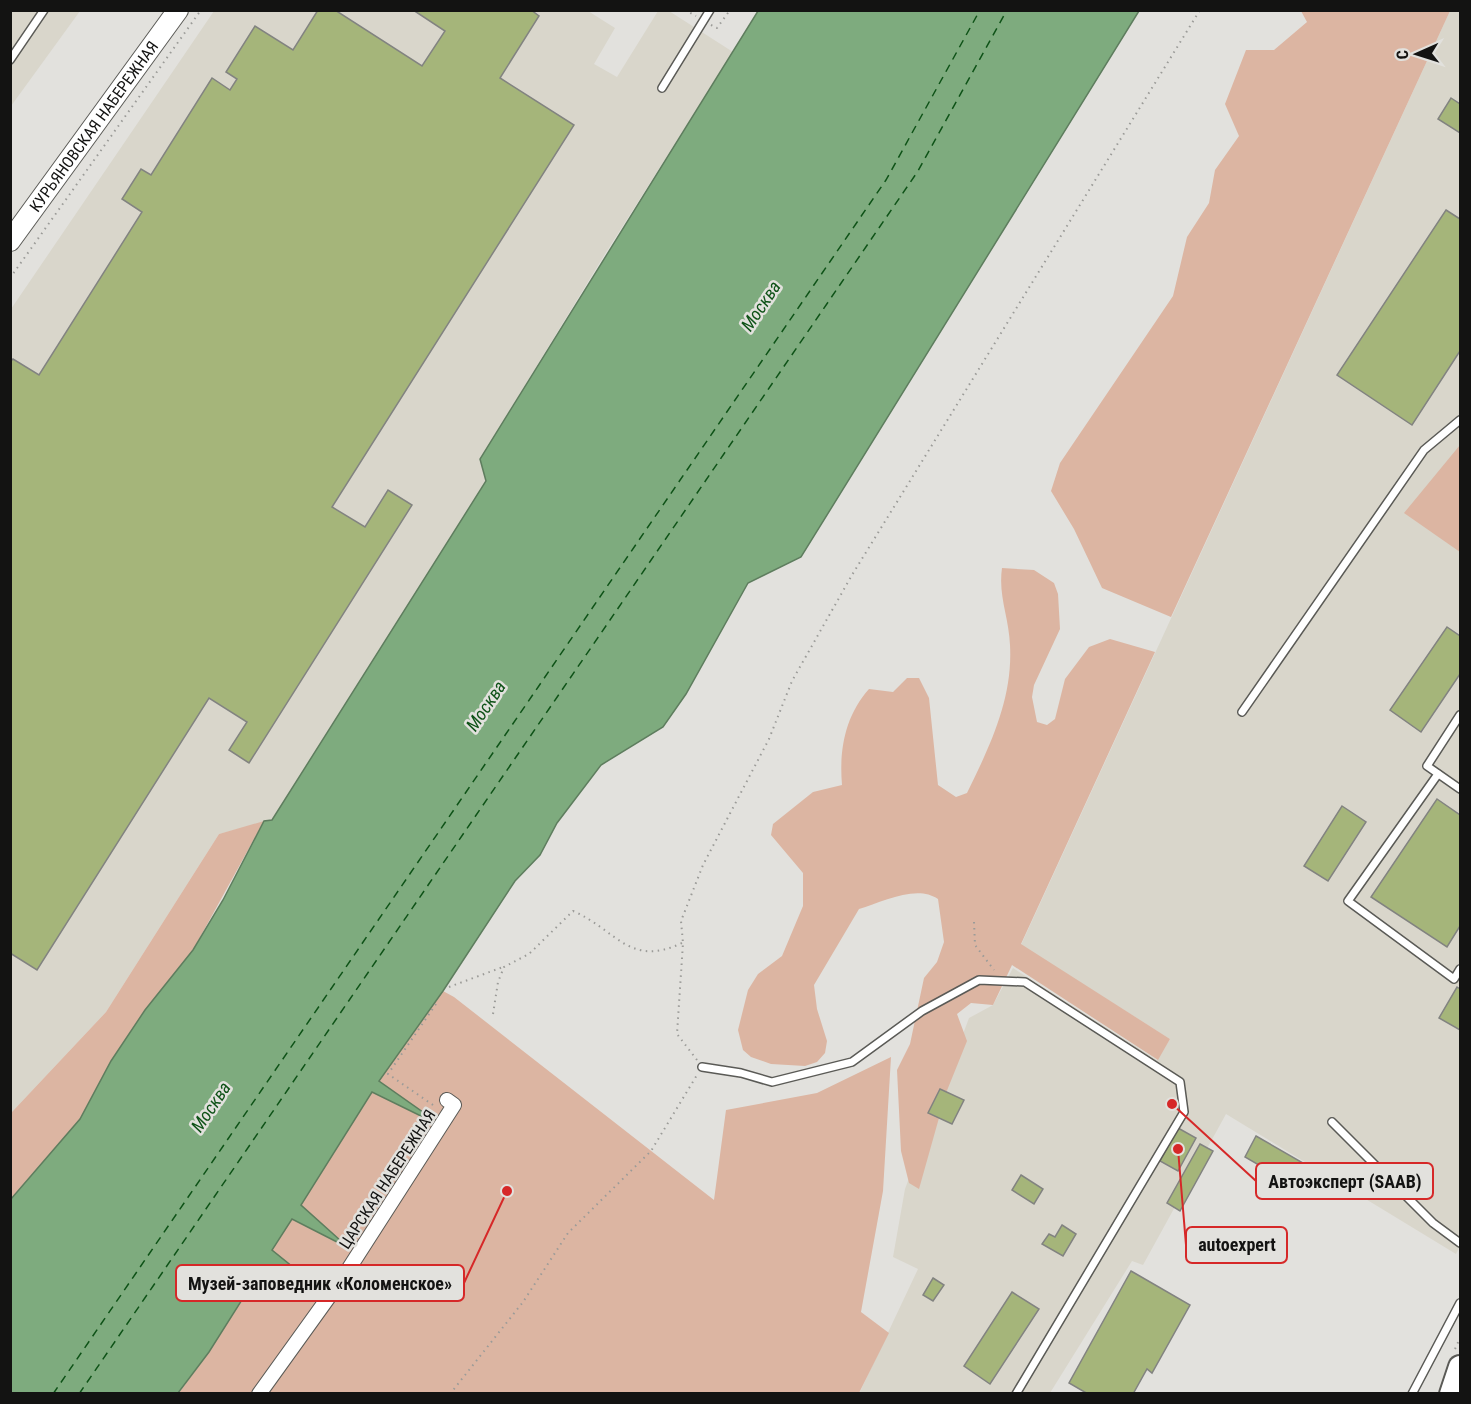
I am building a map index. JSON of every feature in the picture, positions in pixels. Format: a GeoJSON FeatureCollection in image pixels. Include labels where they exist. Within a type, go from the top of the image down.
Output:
{"type":"FeatureCollection","features":[{"type":"Feature","properties":{"kind":"main road"},"geometry":{"type":"LineString","coordinates":[[1451,1394],[1461,1367]]}},
{"type":"Feature","properties":{"kind":"street","name":"КУРЬЯНОВСКАЯ НАБЕРЕЖНАЯ"},"geometry":{"type":"LineString","coordinates":[[16,229],[178,10]]}},
{"type":"Feature","properties":{"kind":"street","name":"ЦАРСКАЯ НАБЕРЕЖНАЯ"},"geometry":{"type":"LineString","coordinates":[[259,1394],[346,1273],[454,1106],[444,1105]]}},
{"type":"Feature","properties":{"kind":"lane"},"geometry":{"type":"LineString","coordinates":[[10,60],[44,10]]}},
{"type":"Feature","properties":{"kind":"lane"},"geometry":{"type":"LineString","coordinates":[[662,88],[710,10]]}},
{"type":"Feature","properties":{"kind":"lane"},"geometry":{"type":"LineString","coordinates":[[1242,712],[1424,450],[1461,420]]}},
{"type":"Feature","properties":{"kind":"lane"},"geometry":{"type":"LineString","coordinates":[[1461,714],[1427,766],[1461,789]]}},
{"type":"Feature","properties":{"kind":"lane"},"geometry":{"type":"LineString","coordinates":[[1438,774],[1348,901],[1454,979],[1461,969]]}},
{"type":"Feature","properties":{"kind":"lane"},"geometry":{"type":"LineString","coordinates":[[702,1067],[741,1073],[772,1082],[852,1062],[922,1011],[979,980],[1024,982],[1180,1082],[1184,1112],[1016,1394]]}},
{"type":"Feature","properties":{"kind":"lane"},"geometry":{"type":"LineString","coordinates":[[1332,1122],[1433,1223],[1461,1243]]}},
{"type":"Feature","properties":{"kind":"lane"},"geometry":{"type":"LineString","coordinates":[[1412,1394],[1461,1303]]}},
{"type":"Feature","properties":{"kind":"path"},"geometry":{"type":"LineString","coordinates":[[10,278],[201,10]]}},
{"type":"Feature","properties":{"kind":"path"},"geometry":{"type":"LineString","coordinates":[[717,28],[730,10]]}},
{"type":"Feature","properties":{"kind":"path"},"geometry":{"type":"LineString","coordinates":[[450,1394],[523,1302],[568,1233],[651,1151],[702,1067],[677,1034],[683,943],[681,921],[703,865],[769,739],[792,681],[858,565],[1200,10]]}},
{"type":"Feature","properties":{"kind":"path"},"geometry":{"type":"LineString","coordinates":[[449,987],[504,967],[529,954],[573,911],[593,920],[626,946],[641,952],[672,948],[683,943]]}},
{"type":"Feature","properties":{"kind":"path"},"geometry":{"type":"LineString","coordinates":[[974,922],[975,945],[1002,981]]}},
{"type":"Feature","properties":{"kind":"path"},"geometry":{"type":"LineString","coordinates":[[493,1014],[498,982],[504,967]]}},
{"type":"Feature","properties":{"kind":"path"},"geometry":{"type":"LineString","coordinates":[[436,1004],[388,1074],[444,1105]]}},
{"type":"Feature","properties":{"kind":"shaded area"},"geometry":{"type":"Polygon","coordinates":[[[11,11],[80,11],[11,106],[11,11]]]}},
{"type":"Feature","properties":{"kind":"shaded area"},"geometry":{"type":"Polygon","coordinates":[[[214,11],[588,11],[615,28],[594,64],[617,77],[658,11],[669,11],[733,52],[605,254],[480,459],[486,481],[272,820],[219,834],[106,1012],[11,1113],[11,309],[214,11]]]}},
{"type":"Feature","properties":{"kind":"shaded area"},"geometry":{"type":"Polygon","coordinates":[[[1301,11],[1450,11],[1171,617],[1102,588],[1074,529],[1051,491],[1060,463],[1173,296],[1187,237],[1209,203],[1215,170],[1239,136],[1225,104],[1246,50],[1274,50],[1307,22],[1301,11]]]}},
{"type":"Feature","properties":{"kind":"shaded area"},"geometry":{"type":"Polygon","coordinates":[[[1450,11],[1460,11],[1460,1246],[1456,1254],[1226,1114],[1143,1265],[1132,1261],[1050,1393],[859,1394],[918,1269],[893,1257],[905,1189],[969,1018],[993,1005],[1013,968],[1157,1060],[1170,1039],[1021,945],[1450,11]]]}},
{"type":"Feature","properties":{"kind":"shaded area"},"geometry":{"type":"Polygon","coordinates":[[[1460,445],[1460,552],[1404,513],[1460,445]]]}},
{"type":"Feature","properties":{"kind":"shaded area"},"geometry":{"type":"Polygon","coordinates":[[[1002,568],[1034,570],[1054,583],[1058,594],[1060,629],[1034,685],[1032,697],[1037,722],[1047,725],[1055,719],[1065,679],[1089,647],[1110,639],[1155,652],[1021,944],[1170,1039],[1158,1060],[1012,965],[993,1005],[971,1003],[957,1014],[967,1041],[946,1093],[919,1189],[909,1183],[901,1151],[897,1070],[910,1044],[924,978],[937,962],[944,942],[938,899],[920,893],[910,894],[859,909],[814,985],[817,1009],[827,1041],[825,1053],[817,1062],[805,1066],[771,1064],[751,1057],[743,1050],[738,1030],[748,990],[758,974],[782,956],[803,906],[803,873],[771,835],[773,824],[813,792],[842,785],[845,734],[854,710],[869,689],[893,692],[907,678],[919,678],[929,698],[938,785],[956,797],[967,793],[992,740],[1008,684],[1010,645],[1001,588],[1002,568]]]}},
{"type":"Feature","properties":{"kind":"shaded area"},"geometry":{"type":"Polygon","coordinates":[[[264,821],[193,950],[145,1010],[111,1061],[80,1119],[11,1199],[11,1113],[106,1012],[219,834],[264,821]]]}},
{"type":"Feature","properties":{"kind":"shaded area"},"geometry":{"type":"Polygon","coordinates":[[[443,991],[454,997],[714,1200],[726,1110],[817,1093],[891,1057],[883,1191],[861,1312],[889,1333],[859,1393],[178,1394],[209,1352],[264,1265],[306,1285],[309,1280],[272,1250],[292,1219],[339,1243],[341,1241],[301,1205],[373,1091],[425,1118],[427,1115],[379,1081],[443,991]]]}},
{"type":"Feature","properties":{"kind":"water","name":"Москва"},"geometry":{"type":"Polygon","coordinates":[[[758,11],[1139,11],[801,557],[748,583],[686,694],[663,727],[601,765],[557,823],[540,855],[515,881],[443,991],[379,1081],[427,1115],[425,1118],[372,1092],[301,1205],[341,1241],[339,1243],[292,1219],[272,1250],[309,1280],[306,1285],[264,1265],[209,1352],[178,1393],[11,1393],[11,1199],[80,1119],[111,1061],[145,1010],[193,950],[223,900],[264,821],[272,820],[486,481],[480,459],[758,11]]]}},
{"type":"Feature","properties":{"kind":"building"},"geometry":{"type":"Polygon","coordinates":[[[318,10],[335,10],[422,66],[445,31],[413,10],[531,10],[539,16],[500,78],[574,125],[332,507],[365,527],[388,490],[412,505],[249,763],[229,750],[247,722],[209,698],[37,970],[10,953],[10,362],[13,359],[39,375],[142,212],[122,199],[141,169],[151,175],[212,78],[230,90],[237,79],[226,72],[255,26],[293,50],[318,10]]]}},
{"type":"Feature","properties":{"kind":"building"},"geometry":{"type":"Polygon","coordinates":[[[1451,98],[1460,104],[1460,133],[1438,119],[1451,98]]]}},
{"type":"Feature","properties":{"kind":"building"},"geometry":{"type":"Polygon","coordinates":[[[1446,210],[1460,219],[1460,351],[1412,425],[1337,375],[1446,210]]]}},
{"type":"Feature","properties":{"kind":"building"},"geometry":{"type":"Polygon","coordinates":[[[1447,627],[1460,636],[1460,674],[1421,732],[1390,710],[1447,627]]]}},
{"type":"Feature","properties":{"kind":"building"},"geometry":{"type":"Polygon","coordinates":[[[1437,799],[1460,815],[1460,926],[1447,947],[1371,897],[1437,799]]]}},
{"type":"Feature","properties":{"kind":"building"},"geometry":{"type":"Polygon","coordinates":[[[1342,806],[1366,822],[1328,881],[1304,866],[1342,806]]]}},
{"type":"Feature","properties":{"kind":"building"},"geometry":{"type":"Polygon","coordinates":[[[1457,987],[1460,989],[1460,1030],[1439,1018],[1457,987]]]}},
{"type":"Feature","properties":{"kind":"building"},"geometry":{"type":"Polygon","coordinates":[[[940,1089],[964,1100],[952,1124],[928,1113],[940,1089]]]}},
{"type":"Feature","properties":{"kind":"building"},"geometry":{"type":"Polygon","coordinates":[[[1178,1128],[1196,1138],[1178,1171],[1160,1161],[1178,1128]]]}},
{"type":"Feature","properties":{"kind":"building"},"geometry":{"type":"Polygon","coordinates":[[[1256,1136],[1303,1163],[1292,1184],[1245,1157],[1256,1136]]]}},
{"type":"Feature","properties":{"kind":"building"},"geometry":{"type":"Polygon","coordinates":[[[1200,1144],[1213,1151],[1180,1211],[1167,1203],[1200,1144]]]}},
{"type":"Feature","properties":{"kind":"building"},"geometry":{"type":"Polygon","coordinates":[[[1021,1175],[1043,1189],[1034,1204],[1012,1190],[1021,1175]]]}},
{"type":"Feature","properties":{"kind":"building"},"geometry":{"type":"Polygon","coordinates":[[[1062,1225],[1076,1234],[1063,1256],[1042,1244],[1049,1234],[1055,1237],[1062,1225]]]}},
{"type":"Feature","properties":{"kind":"building"},"geometry":{"type":"Polygon","coordinates":[[[1131,1271],[1190,1305],[1152,1373],[1147,1369],[1133,1394],[1088,1394],[1069,1383],[1131,1271]]]}},
{"type":"Feature","properties":{"kind":"building"},"geometry":{"type":"Polygon","coordinates":[[[933,1278],[944,1285],[933,1301],[923,1295],[933,1278]]]}},
{"type":"Feature","properties":{"kind":"building"},"geometry":{"type":"Polygon","coordinates":[[[1012,1292],[1039,1309],[990,1384],[964,1366],[1012,1292]]]}},
{"type":"Feature","properties":{"kind":"ferry route"},"geometry":{"type":"LineString","coordinates":[[53,1394],[886,180],[980,10]]}},
{"type":"Feature","properties":{"kind":"ferry route"},"geometry":{"type":"LineString","coordinates":[[79,1394],[918,171],[1007,10]]}},
{"type":"Feature","properties":{"kind":"place","name":"Автоэксперт (SAAB)"},"geometry":{"type":"Point","coordinates":[1172,1104]}},
{"type":"Feature","properties":{"kind":"place","name":"autoexpert"},"geometry":{"type":"Point","coordinates":[1178,1149]}},
{"type":"Feature","properties":{"kind":"place","name":"Музей-заповедник «Коломенское»"},"geometry":{"type":"Point","coordinates":[507,1191]}}]}
